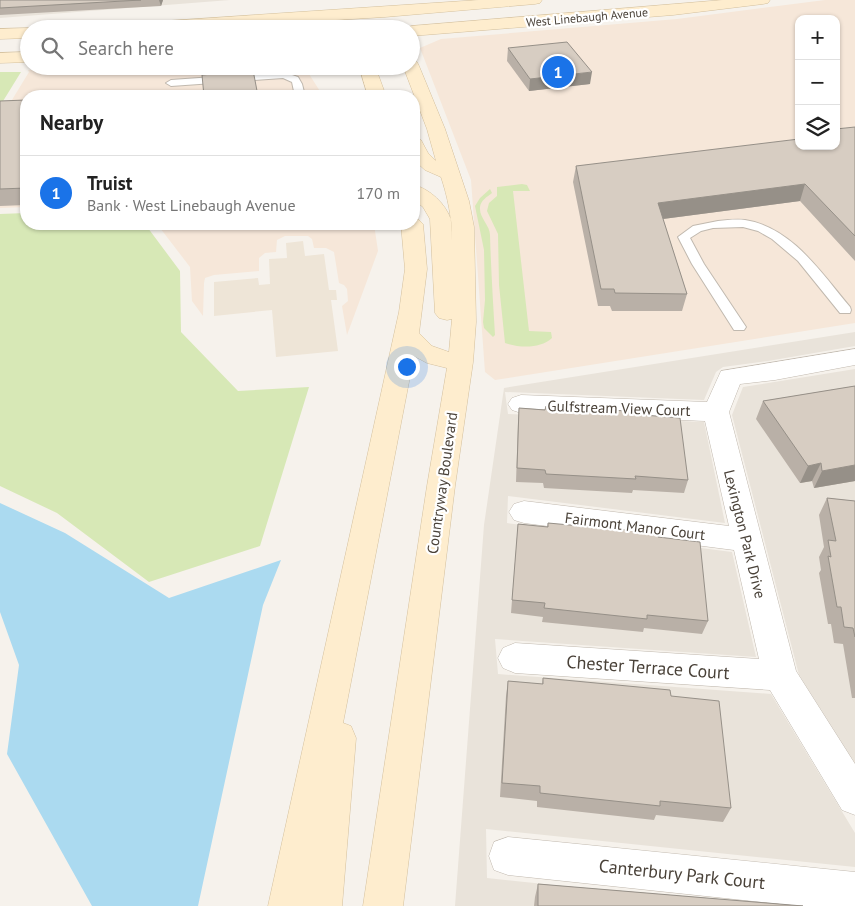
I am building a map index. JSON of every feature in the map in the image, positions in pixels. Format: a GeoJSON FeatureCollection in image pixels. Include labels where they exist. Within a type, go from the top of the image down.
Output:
{"type":"FeatureCollection","features":[{"type":"Feature","properties":{"kind":"street","name":"West Linebaugh Avenue"},"geometry":{"type":"LineString","coordinates":[[209,20],[347,6],[535,0]]}},
{"type":"Feature","properties":{"kind":"street","name":"West Linebaugh Avenue"},"geometry":{"type":"LineString","coordinates":[[420,31],[673,10],[763,0]]}},
{"type":"Feature","properties":{"kind":"street"},"geometry":{"type":"LineString","coordinates":[[347,6],[352,20]]}},
{"type":"Feature","properties":{"kind":"street"},"geometry":{"type":"LineString","coordinates":[[383,6],[390,20]]}},
{"type":"Feature","properties":{"kind":"street"},"geometry":{"type":"LineString","coordinates":[[0,34],[20,33]]}},
{"type":"Feature","properties":{"kind":"street"},"geometry":{"type":"LineString","coordinates":[[0,58],[20,57]]}},
{"type":"Feature","properties":{"kind":"street"},"geometry":{"type":"LineString","coordinates":[[371,75],[376,90]]}},
{"type":"Feature","properties":{"kind":"street","name":"Countryway Boulevard"},"geometry":{"type":"LineString","coordinates":[[383,906],[441,486],[462,353],[464,322],[463,227],[459,201],[436,129],[415,75]]}},
{"type":"Feature","properties":{"kind":"street"},"geometry":{"type":"LineString","coordinates":[[420,154],[432,168],[449,173]]}},
{"type":"Feature","properties":{"kind":"street"},"geometry":{"type":"LineString","coordinates":[[406,333],[417,348],[435,359],[462,353],[450,331],[445,296],[440,219],[431,203],[420,195]]}},
{"type":"Feature","properties":{"kind":"street"},"geometry":{"type":"LineString","coordinates":[[288,906],[406,333],[416,269],[413,230]]}},
{"type":"Feature","properties":{"kind":"street"},"geometry":{"type":"LineString","coordinates":[[716,412],[730,377],[775,372],[855,357]]}},
{"type":"Feature","properties":{"kind":"street","name":"Gulfstream View Court"},"geometry":{"type":"LineString","coordinates":[[521,404],[716,412]]}},
{"type":"Feature","properties":{"kind":"street","name":"Lexington Park Drive"},"geometry":{"type":"LineString","coordinates":[[716,412],[780,676],[855,797]]}},
{"type":"Feature","properties":{"kind":"street","name":"Fairmont Manor Court"},"geometry":{"type":"LineString","coordinates":[[524,512],[746,540]]}},
{"type":"Feature","properties":{"kind":"street","name":"Chester Terrace Court"},"geometry":{"type":"LineString","coordinates":[[515,658],[780,676]]}},
{"type":"Feature","properties":{"kind":"street"},"geometry":{"type":"LineString","coordinates":[[322,906],[338,733],[334,684]]}},
{"type":"Feature","properties":{"kind":"street","name":"Canterbury Park Court"},"geometry":{"type":"LineString","coordinates":[[508,856],[855,892]]}},
{"type":"Feature","properties":{"kind":"lane"},"geometry":{"type":"LineString","coordinates":[[171,83],[283,75],[292,76],[297,80],[299,90]]}},
{"type":"Feature","properties":{"kind":"lane"},"geometry":{"type":"LineString","coordinates":[[739,327],[684,237],[690,230],[716,224],[746,224],[766,231],[789,246],[846,310]]}},
{"type":"Feature","properties":{"kind":"shaded area"},"geometry":{"type":"Polygon","coordinates":[[[16,0],[230,0],[0,18],[0,4],[16,0]]]}},
{"type":"Feature","properties":{"kind":"shaded area"},"geometry":{"type":"Polygon","coordinates":[[[825,0],[855,0],[855,323],[495,380],[485,372],[471,180],[420,48],[441,39],[677,19],[825,0]]]}},
{"type":"Feature","properties":{"kind":"shaded area"},"geometry":{"type":"Polygon","coordinates":[[[27,75],[310,75],[319,90],[20,90],[20,207],[0,208],[0,116],[4,113],[27,75]]]}},
{"type":"Feature","properties":{"kind":"shaded area"},"geometry":{"type":"Polygon","coordinates":[[[162,230],[375,230],[378,251],[347,335],[342,306],[348,301],[347,289],[339,283],[334,252],[326,248],[314,248],[312,239],[308,236],[285,236],[277,240],[276,252],[265,253],[259,258],[259,271],[214,275],[205,278],[203,316],[192,301],[190,267],[162,230]]]}},
{"type":"Feature","properties":{"kind":"shaded area"},"geometry":{"type":"Polygon","coordinates":[[[303,241],[305,256],[324,254],[329,290],[336,290],[337,300],[331,300],[338,351],[276,357],[272,310],[214,316],[214,282],[258,278],[259,285],[270,284],[269,259],[287,258],[286,243],[303,241]]]}},
{"type":"Feature","properties":{"kind":"shaded area"},"geometry":{"type":"Polygon","coordinates":[[[855,332],[855,346],[723,367],[716,372],[704,400],[505,392],[508,414],[704,422],[725,523],[508,496],[507,523],[732,552],[756,657],[495,639],[498,674],[771,694],[855,833],[855,867],[486,829],[487,878],[754,906],[455,906],[484,525],[504,388],[855,332]]]}},
{"type":"Feature","properties":{"kind":"shaded area"},"geometry":{"type":"Polygon","coordinates":[[[855,369],[855,764],[799,675],[732,415],[743,387],[855,369]]]}},
{"type":"Feature","properties":{"kind":"green space"},"geometry":{"type":"Polygon","coordinates":[[[0,72],[20,72],[20,74],[0,106],[0,72]]]}},
{"type":"Feature","properties":{"kind":"green space"},"geometry":{"type":"Polygon","coordinates":[[[527,185],[530,191],[513,191],[529,331],[551,332],[552,338],[536,346],[517,346],[505,343],[499,285],[498,234],[487,211],[489,203],[497,196],[497,187],[527,185]]]}},
{"type":"Feature","properties":{"kind":"green space"},"geometry":{"type":"Polygon","coordinates":[[[490,189],[492,193],[483,201],[480,211],[490,231],[495,335],[493,337],[484,328],[483,322],[485,300],[484,250],[475,206],[480,198],[490,189]]]}},
{"type":"Feature","properties":{"kind":"green space"},"geometry":{"type":"Polygon","coordinates":[[[20,213],[20,230],[149,230],[180,271],[181,332],[238,391],[309,387],[260,546],[149,582],[57,513],[0,486],[0,214],[20,213]]]}},
{"type":"Feature","properties":{"kind":"water"},"geometry":{"type":"Polygon","coordinates":[[[0,503],[65,533],[169,598],[281,560],[263,605],[198,906],[92,906],[7,754],[19,665],[0,612],[0,503]]]}},
{"type":"Feature","properties":{"kind":"building"},"geometry":{"type":"Polygon","coordinates":[[[0,0],[141,0],[0,8],[0,0]]]}},
{"type":"Feature","properties":{"kind":"building"},"geometry":{"type":"Polygon","coordinates":[[[567,42],[592,72],[530,79],[508,48],[567,42]]]}},
{"type":"Feature","properties":{"kind":"building"},"geometry":{"type":"Polygon","coordinates":[[[202,75],[254,75],[257,90],[203,90],[202,75]]]}},
{"type":"Feature","properties":{"kind":"building"},"geometry":{"type":"Polygon","coordinates":[[[20,100],[20,188],[0,189],[0,101],[20,100]]]}},
{"type":"Feature","properties":{"kind":"building"},"geometry":{"type":"Polygon","coordinates":[[[855,127],[855,236],[805,184],[658,203],[687,294],[615,293],[614,289],[601,289],[576,166],[795,139],[795,150],[840,150],[840,129],[855,127]]]}},
{"type":"Feature","properties":{"kind":"building"},"geometry":{"type":"Polygon","coordinates":[[[855,386],[855,465],[822,471],[821,463],[808,466],[763,401],[855,386]]]}},
{"type":"Feature","properties":{"kind":"building"},"geometry":{"type":"Polygon","coordinates":[[[546,406],[643,412],[644,415],[680,418],[688,480],[635,476],[636,479],[546,474],[545,470],[517,468],[519,408],[545,410],[546,406]]]}},
{"type":"Feature","properties":{"kind":"building"},"geometry":{"type":"Polygon","coordinates":[[[827,498],[855,501],[855,637],[853,628],[844,627],[841,607],[837,607],[828,556],[831,557],[828,540],[836,541],[827,498]]]}},
{"type":"Feature","properties":{"kind":"building"},"geometry":{"type":"Polygon","coordinates":[[[548,523],[658,533],[658,537],[700,542],[708,621],[647,615],[647,619],[544,608],[545,603],[512,600],[518,524],[548,527],[548,523]]]}},
{"type":"Feature","properties":{"kind":"building"},"geometry":{"type":"Polygon","coordinates":[[[543,678],[670,690],[671,696],[719,701],[731,808],[660,801],[660,806],[540,793],[540,786],[502,783],[508,681],[543,684],[543,678]]]}},
{"type":"Feature","properties":{"kind":"building"},"geometry":{"type":"Polygon","coordinates":[[[538,884],[803,906],[538,906],[538,884]]]}},
{"type":"Feature","properties":{"kind":"place","name":"Truist"},"geometry":{"type":"Point","coordinates":[558,72]}}]}
